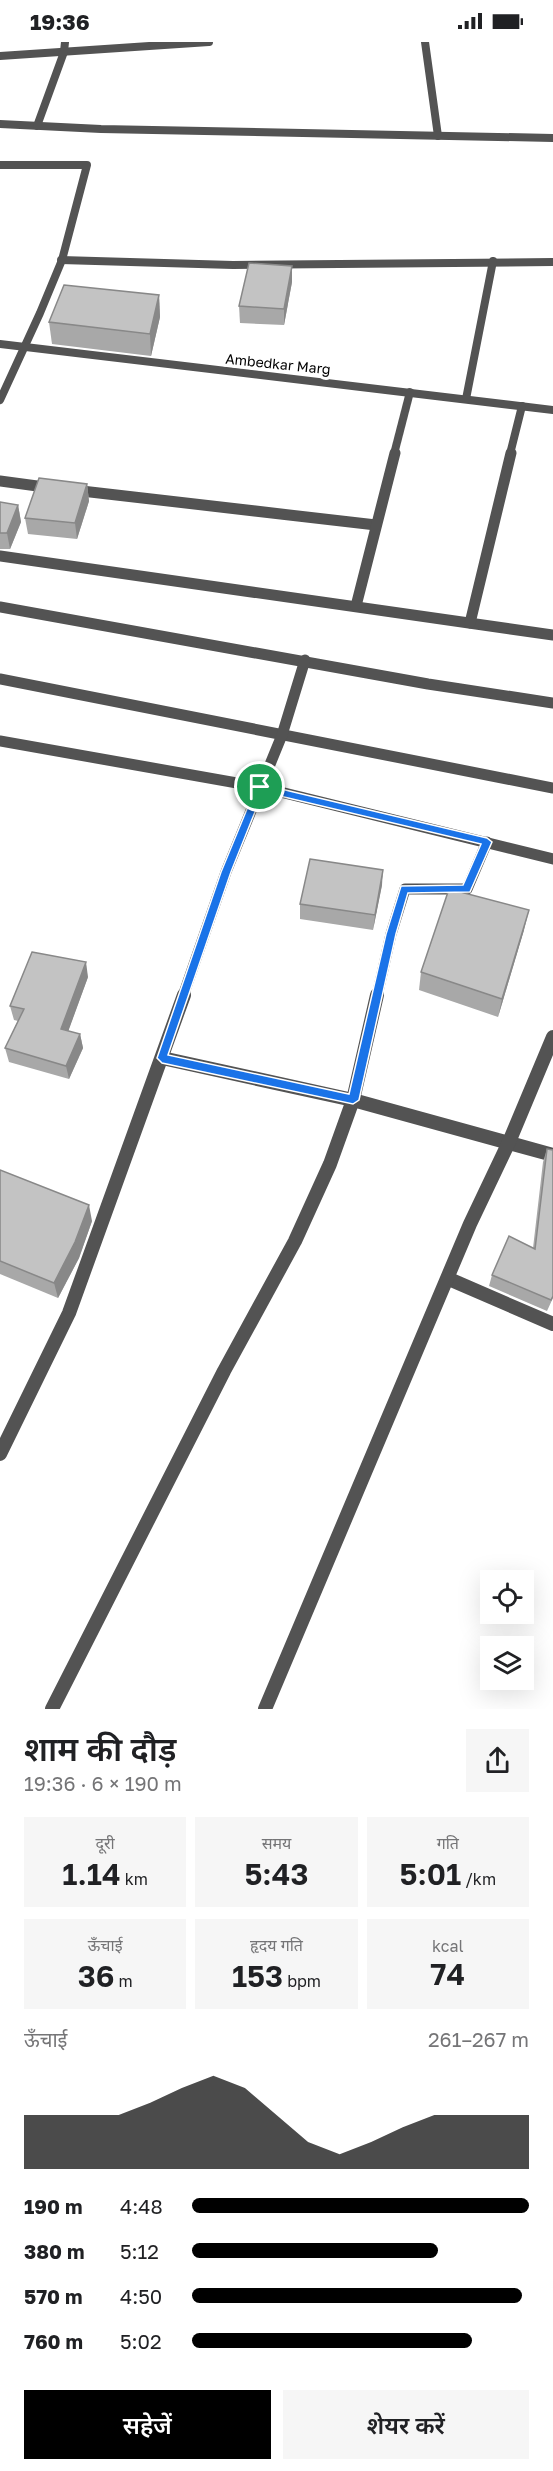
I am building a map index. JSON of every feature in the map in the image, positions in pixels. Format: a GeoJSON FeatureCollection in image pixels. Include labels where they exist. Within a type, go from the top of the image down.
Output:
{"type":"FeatureCollection","features":[{"type":"Feature","properties":{"kind":"street"},"geometry":{"type":"LineString","coordinates":[[37,126],[64,52],[65,42]]}},
{"type":"Feature","properties":{"kind":"street"},"geometry":{"type":"LineString","coordinates":[[0,56],[209,42]]}},
{"type":"Feature","properties":{"kind":"street"},"geometry":{"type":"LineString","coordinates":[[425,42],[438,136]]}},
{"type":"Feature","properties":{"kind":"street"},"geometry":{"type":"LineString","coordinates":[[0,124],[553,138]]}},
{"type":"Feature","properties":{"kind":"street"},"geometry":{"type":"LineString","coordinates":[[0,165],[87,165],[77,209],[61,260],[24,348],[5,378],[0,400]]}},
{"type":"Feature","properties":{"kind":"street"},"geometry":{"type":"LineString","coordinates":[[61,260],[233,265],[553,262]]}},
{"type":"Feature","properties":{"kind":"street"},"geometry":{"type":"LineString","coordinates":[[466,399],[493,261]]}},
{"type":"Feature","properties":{"kind":"street","name":"Ambedkar Marg"},"geometry":{"type":"LineString","coordinates":[[0,344],[553,410]]}},
{"type":"Feature","properties":{"kind":"street"},"geometry":{"type":"LineString","coordinates":[[356,606],[410,392]]}},
{"type":"Feature","properties":{"kind":"street"},"geometry":{"type":"LineString","coordinates":[[470,622],[522,406]]}},
{"type":"Feature","properties":{"kind":"street"},"geometry":{"type":"LineString","coordinates":[[0,481],[155,501],[376,525]]}},
{"type":"Feature","properties":{"kind":"street"},"geometry":{"type":"LineString","coordinates":[[0,556],[553,635]]}},
{"type":"Feature","properties":{"kind":"street"},"geometry":{"type":"LineString","coordinates":[[0,607],[305,660],[428,684],[553,703]]}},
{"type":"Feature","properties":{"kind":"street"},"geometry":{"type":"LineString","coordinates":[[0,1454],[69,1313],[162,1058],[226,872],[282,735],[305,660]]}},
{"type":"Feature","properties":{"kind":"street"},"geometry":{"type":"LineString","coordinates":[[0,679],[553,788]]}},
{"type":"Feature","properties":{"kind":"street"},"geometry":{"type":"LineString","coordinates":[[0,741],[260,787],[553,859]]}},
{"type":"Feature","properties":{"kind":"street"},"geometry":{"type":"LineString","coordinates":[[52,1709],[224,1371],[295,1240],[330,1164],[353,1100],[391,934],[405,889],[466,889],[487,842]]}},
{"type":"Feature","properties":{"kind":"street"},"geometry":{"type":"LineString","coordinates":[[265,1709],[449,1279],[470,1224],[509,1142],[553,1038]]}},
{"type":"Feature","properties":{"kind":"street"},"geometry":{"type":"LineString","coordinates":[[162,1058],[353,1100],[553,1155]]}},
{"type":"Feature","properties":{"kind":"street"},"geometry":{"type":"LineString","coordinates":[[449,1279],[553,1324]]}},
{"type":"Feature","properties":{"kind":"building"},"geometry":{"type":"Polygon","coordinates":[[[249,263],[292,266],[284,309],[239,306],[249,263]]]}},
{"type":"Feature","properties":{"kind":"building"},"geometry":{"type":"Polygon","coordinates":[[[64,285],[159,295],[150,334],[49,322],[64,285]]]}},
{"type":"Feature","properties":{"kind":"building"},"geometry":{"type":"Polygon","coordinates":[[[39,478],[87,484],[75,523],[25,518],[39,478]]]}},
{"type":"Feature","properties":{"kind":"building"},"geometry":{"type":"Polygon","coordinates":[[[0,502],[18,505],[7,533],[0,533],[0,502]]]}},
{"type":"Feature","properties":{"kind":"building"},"geometry":{"type":"Polygon","coordinates":[[[310,859],[383,870],[375,915],[300,904],[310,859]]]}},
{"type":"Feature","properties":{"kind":"building"},"geometry":{"type":"Polygon","coordinates":[[[449,889],[529,910],[502,999],[421,972],[449,889]]]}},
{"type":"Feature","properties":{"kind":"building"},"geometry":{"type":"Polygon","coordinates":[[[32,952],[86,962],[61,1029],[80,1034],[66,1066],[5,1048],[24,1009],[10,1006],[32,952]]]}},
{"type":"Feature","properties":{"kind":"building"},"geometry":{"type":"Polygon","coordinates":[[[547,1149],[553,1150],[553,1296],[551,1300],[492,1275],[509,1236],[535,1249],[547,1149]]]}},
{"type":"Feature","properties":{"kind":"building"},"geometry":{"type":"Polygon","coordinates":[[[0,1170],[89,1205],[75,1242],[54,1283],[0,1261],[0,1170]]]}},
{"type":"Feature","properties":{"kind":"route"},"geometry":{"type":"LineString","coordinates":[[260,787],[487,842],[466,889],[460,891],[409,887],[405,889],[391,934],[353,1100],[162,1058],[226,872],[260,787]]}}]}
